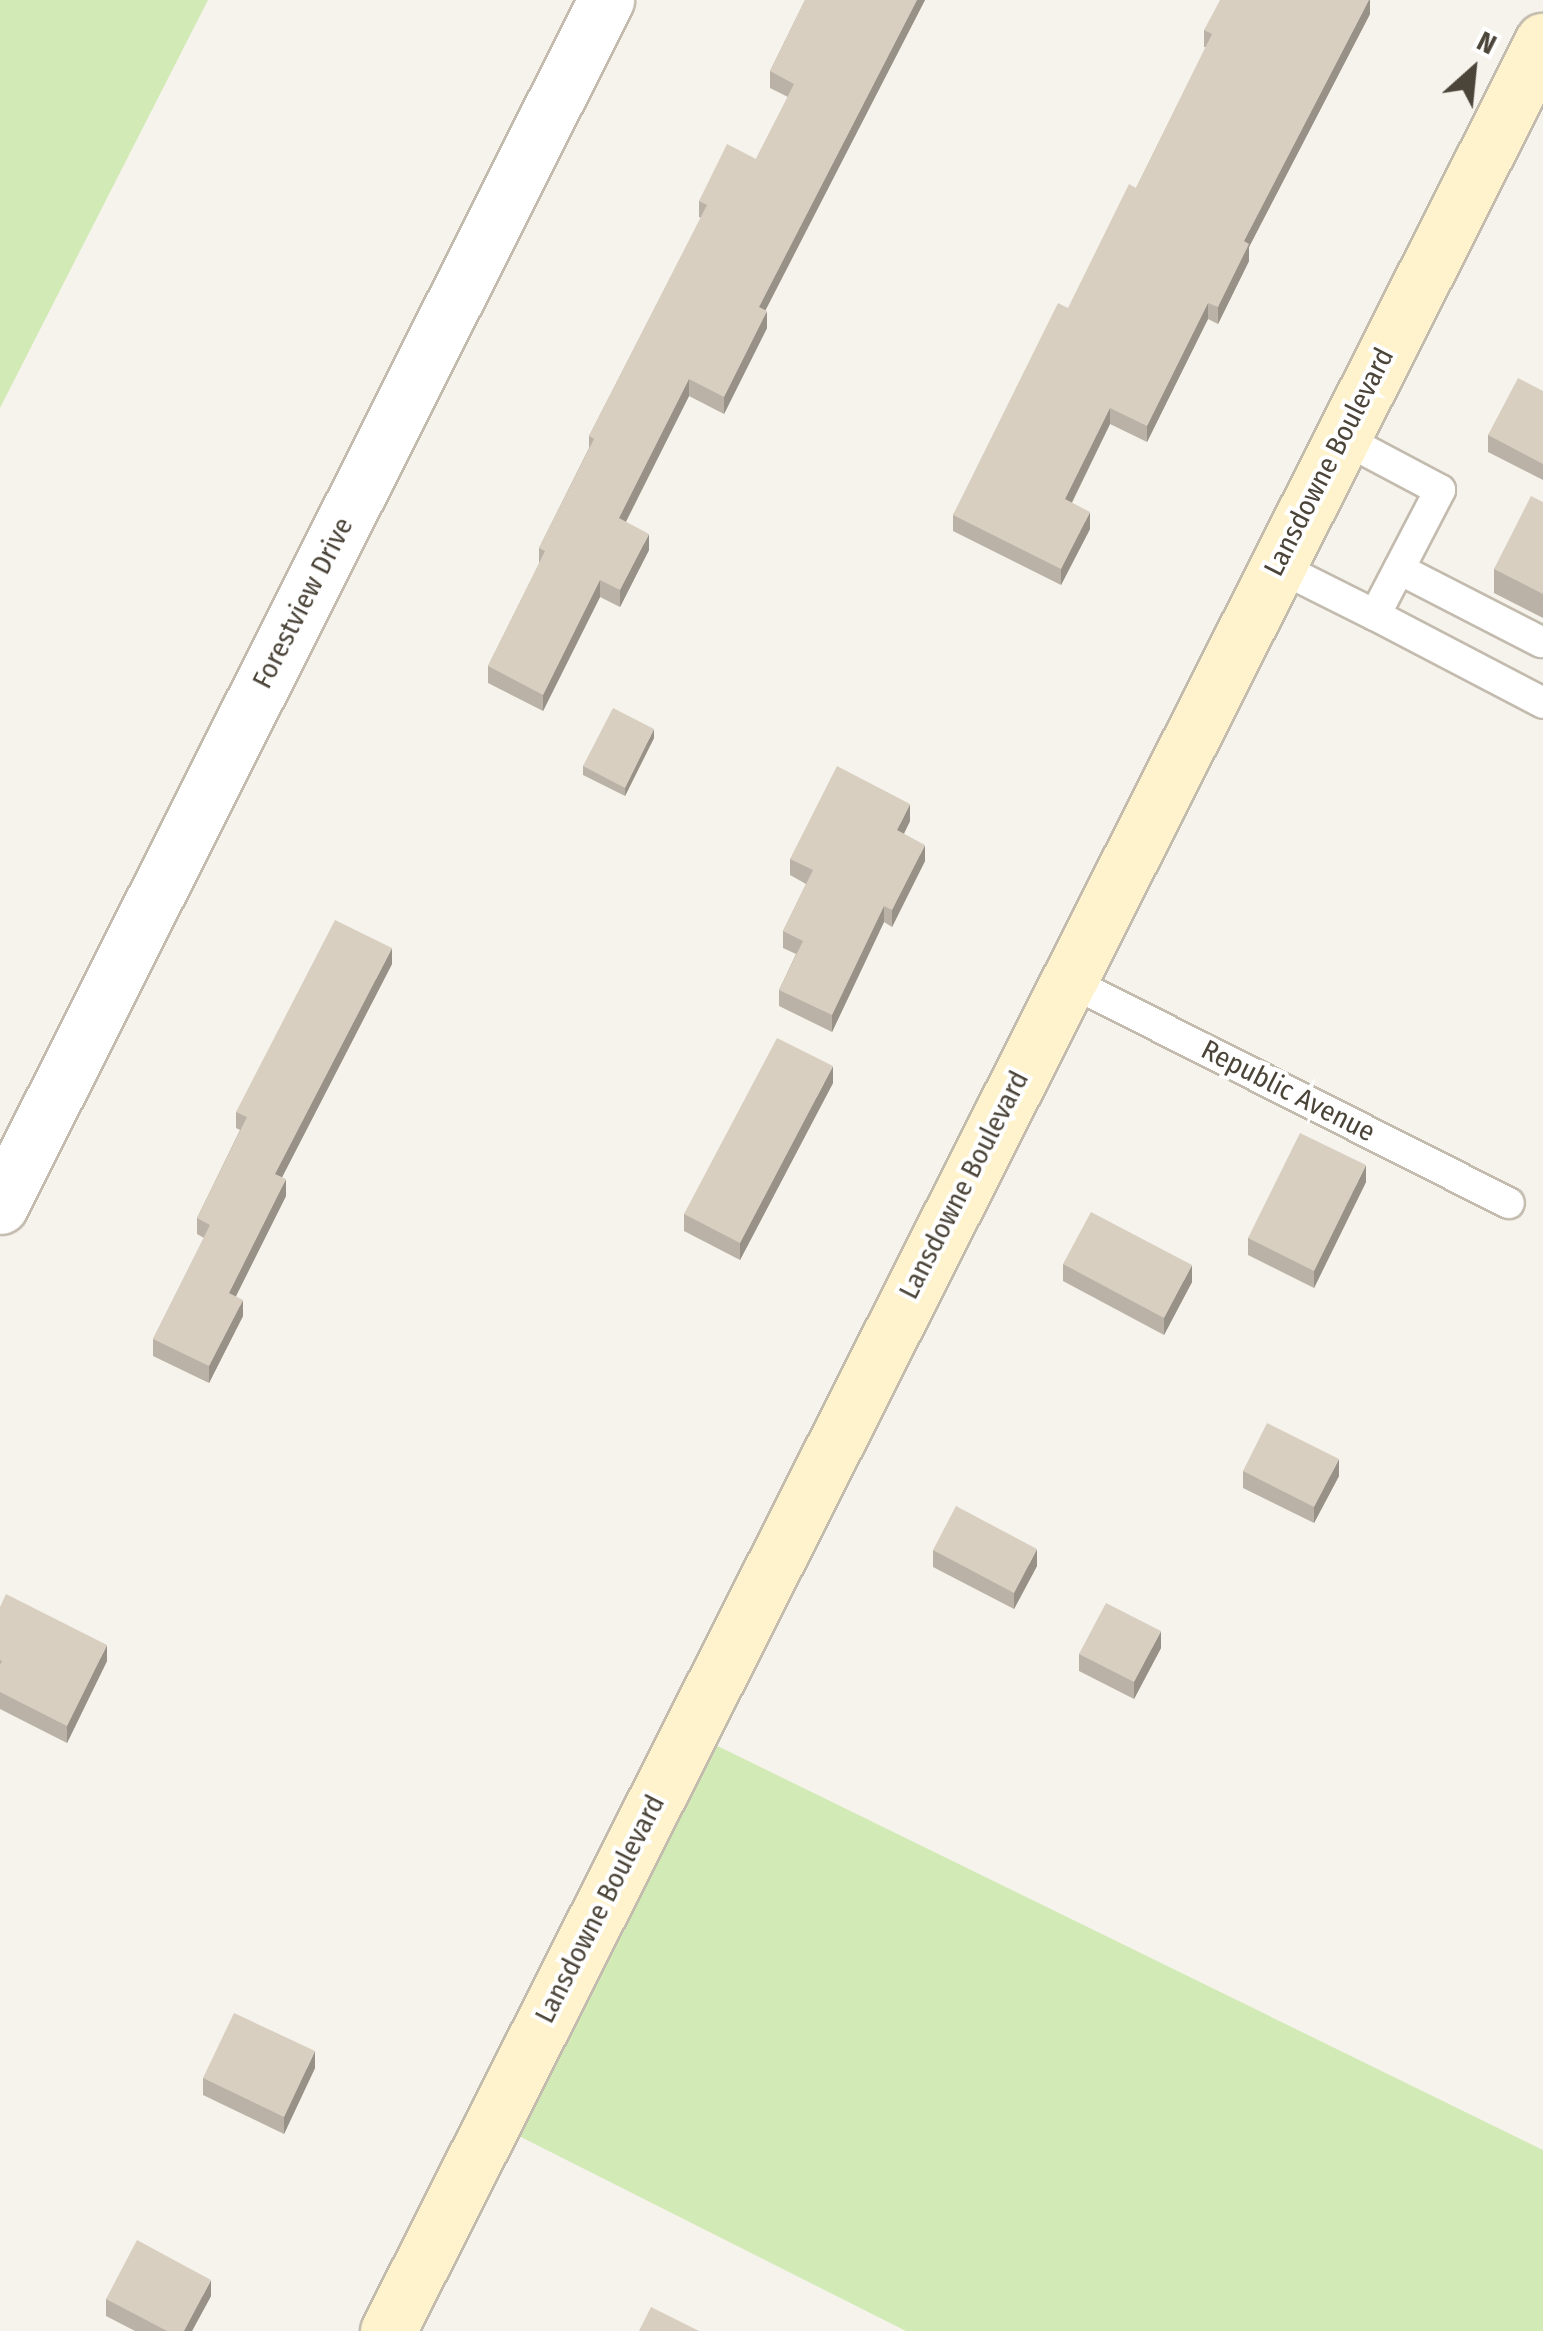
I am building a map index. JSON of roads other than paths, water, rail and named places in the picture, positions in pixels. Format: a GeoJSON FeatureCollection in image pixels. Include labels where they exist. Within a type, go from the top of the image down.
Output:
{"type":"FeatureCollection","features":[{"type":"Feature","properties":{"kind":"street","name":"Forestview Drive"},"geometry":{"type":"LineString","coordinates":[[0,1206],[606,0]]}},
{"type":"Feature","properties":{"kind":"street","name":"Lansdowne Boulevard"},"geometry":{"type":"LineString","coordinates":[[388,2331],[1543,41]]}},
{"type":"Feature","properties":{"kind":"lane"},"geometry":{"type":"LineString","coordinates":[[1342,438],[1440,490],[1375,615]]}},
{"type":"Feature","properties":{"kind":"lane"},"geometry":{"type":"LineString","coordinates":[[1277,566],[1543,703]]}},
{"type":"Feature","properties":{"kind":"lane"},"geometry":{"type":"LineString","coordinates":[[1399,569],[1540,642]]}},
{"type":"Feature","properties":{"kind":"lane","name":"Republic Avenue"},"geometry":{"type":"LineString","coordinates":[[1067,980],[1509,1202]]}}]}
